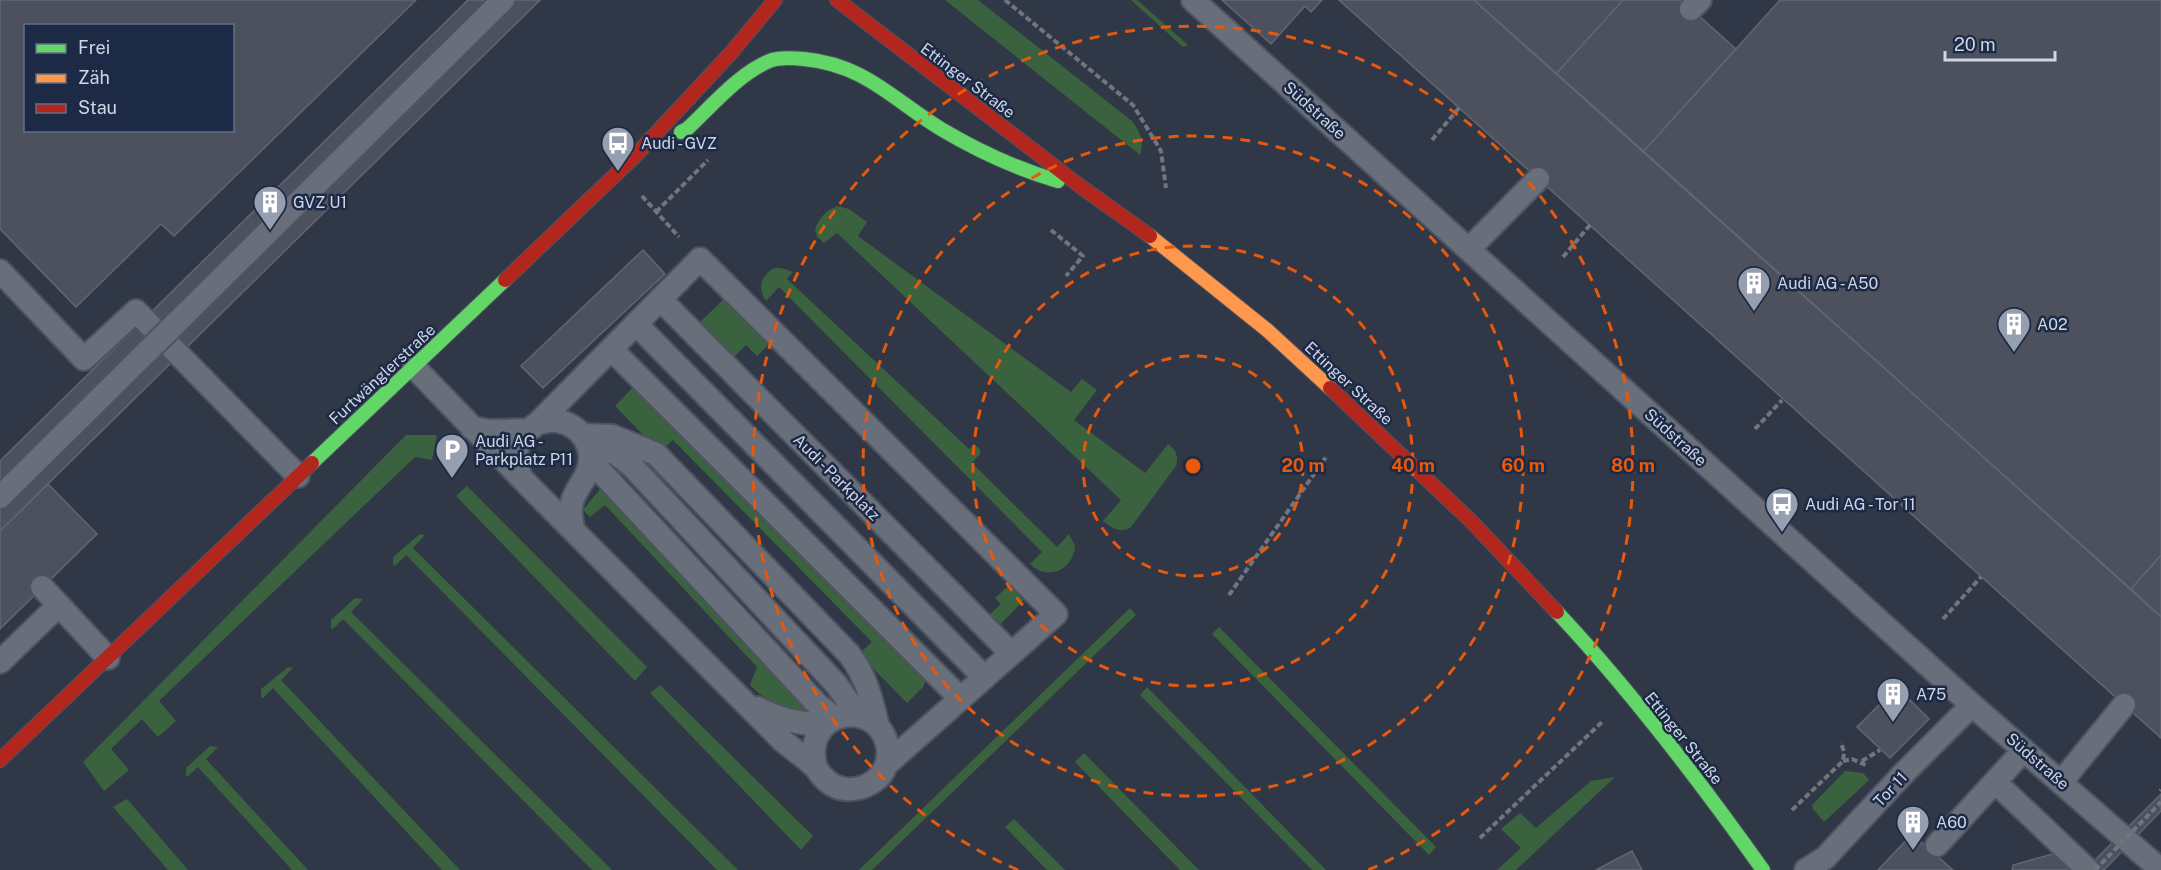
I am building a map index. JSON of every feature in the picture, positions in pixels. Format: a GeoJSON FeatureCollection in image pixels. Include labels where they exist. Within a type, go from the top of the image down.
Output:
{"type":"FeatureCollection","features":[{"type":"Feature","properties":{"kind":"main road","name":"Furtwänglerstraße"},"geometry":{"type":"LineString","coordinates":[[0,760],[108,658],[155,610],[635,156],[730,54],[775,0]]}},
{"type":"Feature","properties":{"kind":"main road","name":"Ettinger Straße"},"geometry":{"type":"LineString","coordinates":[[837,0],[1080,186],[1153,238],[1267,330],[1364,419],[1471,521],[1585,642],[1698,779],[1763,870]]}},
{"type":"Feature","properties":{"kind":"main road"},"geometry":{"type":"LineString","coordinates":[[635,156],[687,129],[749,74],[773,60],[814,59],[847,66],[870,78],[938,128],[987,153],[1041,177],[1080,186]]}},
{"type":"Feature","properties":{"kind":"lane"},"geometry":{"type":"LineString","coordinates":[[1,500],[503,0]]}},
{"type":"Feature","properties":{"kind":"lane","name":"Südstraße"},"geometry":{"type":"LineString","coordinates":[[1194,0],[1972,705],[2062,781],[2161,870]]}},
{"type":"Feature","properties":{"kind":"lane"},"geometry":{"type":"LineString","coordinates":[[1469,249],[1538,179]]}},
{"type":"Feature","properties":{"kind":"lane"},"geometry":{"type":"LineString","coordinates":[[414,367],[526,483],[744,702],[833,786],[859,789],[871,784],[887,764],[1056,614],[700,259],[519,440],[516,465],[526,483],[546,494],[564,494],[579,485]]}},
{"type":"Feature","properties":{"kind":"lane"},"geometry":{"type":"LineString","coordinates":[[0,271],[84,359],[136,311],[298,476]]}},
{"type":"Feature","properties":{"kind":"lane","name":"Audi - Parkplatz"},"geometry":{"type":"LineString","coordinates":[[660,299],[1011,653]]}},
{"type":"Feature","properties":{"kind":"lane"},"geometry":{"type":"LineString","coordinates":[[636,324],[984,677]]}},
{"type":"Feature","properties":{"kind":"lane"},"geometry":{"type":"LineString","coordinates":[[611,349],[960,698]]}},
{"type":"Feature","properties":{"kind":"lane"},"geometry":{"type":"LineString","coordinates":[[573,529],[571,505],[579,485],[587,474],[583,442],[572,405],[578,382]]}},
{"type":"Feature","properties":{"kind":"lane"},"geometry":{"type":"LineString","coordinates":[[472,428],[491,431],[533,426],[555,420],[583,442],[830,721]]}},
{"type":"Feature","properties":{"kind":"lane"},"geometry":{"type":"LineString","coordinates":[[583,442],[612,436],[656,454],[855,662],[866,682],[878,727]]}},
{"type":"Feature","properties":{"kind":"lane"},"geometry":{"type":"LineString","coordinates":[[583,442],[624,458],[836,684],[858,715]]}},
{"type":"Feature","properties":{"kind":"lane"},"geometry":{"type":"LineString","coordinates":[[42,587],[108,658]]}},
{"type":"Feature","properties":{"kind":"lane"},"geometry":{"type":"LineString","coordinates":[[0,662],[59,605]]}},
{"type":"Feature","properties":{"kind":"lane"},"geometry":{"type":"LineString","coordinates":[[744,702],[787,721],[807,725],[830,721],[846,715],[858,715],[869,719],[885,738],[888,750],[887,764]]}},
{"type":"Feature","properties":{"kind":"lane","name":"Tor 11"},"geometry":{"type":"LineString","coordinates":[[1806,870],[1825,858],[1972,705]]}},
{"type":"Feature","properties":{"kind":"lane"},"geometry":{"type":"LineString","coordinates":[[2062,781],[2124,705]]}},
{"type":"Feature","properties":{"kind":"lane"},"geometry":{"type":"LineString","coordinates":[[816,768],[813,745],[818,734],[830,721]]}},
{"type":"Feature","properties":{"kind":"lane"},"geometry":{"type":"LineString","coordinates":[[878,727],[906,731],[919,729],[932,723]]}},
{"type":"Feature","properties":{"kind":"lane"},"geometry":{"type":"LineString","coordinates":[[1937,845],[2024,750]]}},
{"type":"Feature","properties":{"kind":"lane"},"geometry":{"type":"LineString","coordinates":[[1995,782],[2088,870]]}},
{"type":"Feature","properties":{"kind":"path"},"geometry":{"type":"LineString","coordinates":[[1005,0],[1133,105],[1161,151],[1166,188]]}},
{"type":"Feature","properties":{"kind":"path"},"geometry":{"type":"LineString","coordinates":[[1432,140],[1460,108]]}},
{"type":"Feature","properties":{"kind":"path"},"geometry":{"type":"LineString","coordinates":[[656,212],[713,156]]}},
{"type":"Feature","properties":{"kind":"path"},"geometry":{"type":"LineString","coordinates":[[641,195],[700,259]]}},
{"type":"Feature","properties":{"kind":"path"},"geometry":{"type":"LineString","coordinates":[[1563,257],[1590,225]]}},
{"type":"Feature","properties":{"kind":"path"},"geometry":{"type":"LineString","coordinates":[[1051,230],[1083,256],[1066,276]]}},
{"type":"Feature","properties":{"kind":"path"},"geometry":{"type":"LineString","coordinates":[[1755,429],[1782,400]]}},
{"type":"Feature","properties":{"kind":"path"},"geometry":{"type":"LineString","coordinates":[[1229,595],[1326,457]]}},
{"type":"Feature","properties":{"kind":"path"},"geometry":{"type":"LineString","coordinates":[[1943,618],[1981,577]]}},
{"type":"Feature","properties":{"kind":"path"},"geometry":{"type":"LineString","coordinates":[[1480,838],[1602,722]]}},
{"type":"Feature","properties":{"kind":"path"},"geometry":{"type":"LineString","coordinates":[[1840,742],[1844,752],[1843,760]]}},
{"type":"Feature","properties":{"kind":"path"},"geometry":{"type":"LineString","coordinates":[[1861,762],[1881,750]]}},
{"type":"Feature","properties":{"kind":"path"},"geometry":{"type":"LineString","coordinates":[[1792,810],[1843,760],[1852,759],[1870,767]]}},
{"type":"Feature","properties":{"kind":"path"},"geometry":{"type":"LineString","coordinates":[[2095,870],[2161,802]]}},
{"type":"Feature","properties":{"kind":"green space"},"geometry":{"type":"Polygon","coordinates":[[[945,0],[978,0],[1132,121],[1141,137],[1140,155],[945,0]]]}},
{"type":"Feature","properties":{"kind":"green space"},"geometry":{"type":"Polygon","coordinates":[[[1131,0],[1137,0],[1188,45],[1183,47],[1131,0]]]}},
{"type":"Feature","properties":{"kind":"green space"},"geometry":{"type":"Polygon","coordinates":[[[838,206],[849,209],[867,222],[858,236],[1071,392],[1082,379],[1097,390],[1074,420],[1145,473],[1168,444],[1173,449],[1177,456],[1176,466],[1131,527],[1120,530],[1103,521],[1121,500],[837,233],[824,243],[817,237],[815,229],[819,221],[824,214],[838,206]]]}},
{"type":"Feature","properties":{"kind":"green space"},"geometry":{"type":"Polygon","coordinates":[[[774,268],[793,272],[787,279],[969,449],[974,445],[980,449],[980,454],[972,463],[1057,547],[1069,534],[1075,546],[1070,562],[1058,571],[1051,572],[1044,572],[1030,564],[1042,552],[779,287],[766,301],[761,287],[763,279],[774,268]]]}},
{"type":"Feature","properties":{"kind":"green space"},"geometry":{"type":"Polygon","coordinates":[[[723,300],[728,300],[773,340],[757,356],[746,345],[729,362],[699,323],[723,300]]]}},
{"type":"Feature","properties":{"kind":"green space"},"geometry":{"type":"Polygon","coordinates":[[[638,382],[926,679],[923,687],[907,703],[859,654],[872,642],[673,440],[660,452],[615,406],[638,382]]]}},
{"type":"Feature","properties":{"kind":"green space"},"geometry":{"type":"Polygon","coordinates":[[[406,435],[437,435],[432,460],[415,457],[159,701],[176,721],[158,737],[142,719],[111,749],[129,770],[104,791],[83,762],[406,435]]]}},
{"type":"Feature","properties":{"kind":"green space"},"geometry":{"type":"Polygon","coordinates":[[[467,486],[647,667],[635,681],[456,496],[467,486]]]}},
{"type":"Feature","properties":{"kind":"green space"},"geometry":{"type":"Polygon","coordinates":[[[601,488],[810,709],[808,712],[784,708],[769,701],[756,691],[750,685],[757,667],[605,505],[590,517],[583,510],[601,488]]]}},
{"type":"Feature","properties":{"kind":"green space"},"geometry":{"type":"Polygon","coordinates":[[[420,534],[425,535],[413,548],[738,870],[717,870],[406,555],[395,566],[393,564],[393,557],[420,534]]]}},
{"type":"Feature","properties":{"kind":"green space"},"geometry":{"type":"Polygon","coordinates":[[[1015,580],[1024,596],[1023,601],[995,630],[985,619],[1001,604],[995,598],[1015,580]]]}},
{"type":"Feature","properties":{"kind":"green space"},"geometry":{"type":"Polygon","coordinates":[[[355,598],[363,599],[351,612],[612,870],[592,870],[343,619],[333,629],[331,628],[331,620],[355,598]]]}},
{"type":"Feature","properties":{"kind":"green space"},"geometry":{"type":"Polygon","coordinates":[[[1130,608],[1136,615],[872,870],[859,870],[1130,608]]]}},
{"type":"Feature","properties":{"kind":"green space"},"geometry":{"type":"Polygon","coordinates":[[[1219,627],[1436,847],[1429,855],[1212,634],[1219,627]]]}},
{"type":"Feature","properties":{"kind":"green space"},"geometry":{"type":"Polygon","coordinates":[[[288,667],[293,668],[281,680],[460,870],[442,870],[273,688],[263,698],[261,697],[261,689],[288,667]]]}},
{"type":"Feature","properties":{"kind":"green space"},"geometry":{"type":"Polygon","coordinates":[[[660,685],[813,836],[801,850],[650,693],[660,685]]]}},
{"type":"Feature","properties":{"kind":"green space"},"geometry":{"type":"Polygon","coordinates":[[[1147,687],[1326,870],[1312,870],[1140,695],[1147,687]]]}},
{"type":"Feature","properties":{"kind":"green space"},"geometry":{"type":"Polygon","coordinates":[[[210,746],[218,747],[206,759],[308,870],[292,870],[198,767],[186,776],[186,768],[210,746]]]}},
{"type":"Feature","properties":{"kind":"green space"},"geometry":{"type":"Polygon","coordinates":[[[1084,753],[1199,870],[1180,870],[1075,762],[1084,753]]]}},
{"type":"Feature","properties":{"kind":"green space"},"geometry":{"type":"Polygon","coordinates":[[[1845,771],[1863,773],[1869,780],[1824,822],[1812,805],[1845,771]]]}},
{"type":"Feature","properties":{"kind":"green space"},"geometry":{"type":"Polygon","coordinates":[[[1615,777],[1516,870],[1497,870],[1521,848],[1501,829],[1520,813],[1536,828],[1591,781],[1615,777]]]}},
{"type":"Feature","properties":{"kind":"green space"},"geometry":{"type":"Polygon","coordinates":[[[127,799],[188,870],[168,870],[113,807],[127,799]]]}},
{"type":"Feature","properties":{"kind":"green space"},"geometry":{"type":"Polygon","coordinates":[[[1014,819],[1065,870],[1047,870],[1005,827],[1014,819]]]}},
{"type":"Feature","properties":{"kind":"building"},"geometry":{"type":"Polygon","coordinates":[[[0,0],[416,0],[174,236],[161,224],[76,307],[0,229],[0,0]]]}},
{"type":"Feature","properties":{"kind":"building","name":"GVZ U1"},"geometry":{"type":"Polygon","coordinates":[[[468,0],[540,0],[0,531],[0,461],[468,0]]]}},
{"type":"Feature","properties":{"kind":"building"},"geometry":{"type":"Polygon","coordinates":[[[1222,0],[1322,0],[1311,12],[1305,6],[1271,44],[1222,0]]]}},
{"type":"Feature","properties":{"kind":"building","name":"Audi AG - A50"},"geometry":{"type":"Polygon","coordinates":[[[1339,0],[1474,0],[1600,112],[2161,617],[2161,738],[1339,0]]]}},
{"type":"Feature","properties":{"kind":"building"},"geometry":{"type":"Polygon","coordinates":[[[1474,0],[1623,0],[1556,74],[1474,0]]]}},
{"type":"Feature","properties":{"kind":"building"},"geometry":{"type":"Polygon","coordinates":[[[1623,0],[1681,0],[1736,49],[1643,152],[1556,74],[1623,0]]]}},
{"type":"Feature","properties":{"kind":"building","name":"A02"},"geometry":{"type":"Polygon","coordinates":[[[1780,0],[2161,0],[2161,555],[2131,589],[1643,152],[1780,0]]]}},
{"type":"Feature","properties":{"kind":"building"},"geometry":{"type":"Polygon","coordinates":[[[643,250],[665,274],[543,388],[521,366],[643,250]]]}},
{"type":"Feature","properties":{"kind":"building"},"geometry":{"type":"Polygon","coordinates":[[[48,484],[97,534],[0,629],[0,531],[48,484]]]}},
{"type":"Feature","properties":{"kind":"building"},"geometry":{"type":"Polygon","coordinates":[[[2161,555],[2161,617],[2131,589],[2161,555]]]}},
{"type":"Feature","properties":{"kind":"building","name":"A75"},"geometry":{"type":"Polygon","coordinates":[[[1897,687],[1929,719],[1890,758],[1857,727],[1897,687]]]}},
{"type":"Feature","properties":{"kind":"building"},"geometry":{"type":"Polygon","coordinates":[[[2161,794],[2161,811],[2104,870],[2085,870],[2161,794]]]}},
{"type":"Feature","properties":{"kind":"building","name":"A60"},"geometry":{"type":"Polygon","coordinates":[[[1912,834],[1953,870],[1878,870],[1912,834]]]}},
{"type":"Feature","properties":{"kind":"building"},"geometry":{"type":"Polygon","coordinates":[[[1632,851],[1642,870],[1596,870],[1632,851]]]}},
{"type":"Feature","properties":{"kind":"building"},"geometry":{"type":"Polygon","coordinates":[[[2056,853],[2075,870],[2012,870],[2013,865],[2056,853]]]}},
{"type":"Feature","properties":{"kind":"traffic: fast"},"geometry":{"type":"LineString","coordinates":[[681,132],[738,81],[760,65],[780,58],[804,59],[844,68],[861,76],[969,145],[998,159],[1058,181]]}},
{"type":"Feature","properties":{"kind":"traffic: fast"},"geometry":{"type":"LineString","coordinates":[[312,463],[505,280]]}},
{"type":"Feature","properties":{"kind":"traffic: fast"},"geometry":{"type":"LineString","coordinates":[[1557,612],[1612,673],[1664,737],[1763,870]]}},
{"type":"Feature","properties":{"kind":"traffic: slow"},"geometry":{"type":"LineString","coordinates":[[1150,236],[1267,330],[1330,388]]}},
{"type":"Feature","properties":{"kind":"traffic: jam"},"geometry":{"type":"LineString","coordinates":[[505,280],[635,156],[730,54],[775,0]]}},
{"type":"Feature","properties":{"kind":"traffic: jam"},"geometry":{"type":"LineString","coordinates":[[837,0],[1080,186],[1150,236]]}},
{"type":"Feature","properties":{"kind":"traffic: jam"},"geometry":{"type":"LineString","coordinates":[[1330,388],[1471,521],[1557,612]]}},
{"type":"Feature","properties":{"kind":"traffic: jam"},"geometry":{"type":"LineString","coordinates":[[0,760],[312,463]]}},
{"type":"Feature","properties":{"kind":"place","name":"Audi - GVZ"},"geometry":{"type":"Point","coordinates":[618,172]}},
{"type":"Feature","properties":{"kind":"place","name":"GVZ U1"},"geometry":{"type":"Point","coordinates":[270,231]}},
{"type":"Feature","properties":{"kind":"place","name":"Audi AG - A50"},"geometry":{"type":"Point","coordinates":[1754,312]}},
{"type":"Feature","properties":{"kind":"place","name":"A02"},"geometry":{"type":"Point","coordinates":[2014,353]}},
{"type":"Feature","properties":{"kind":"place","name":"Audi AG - Parkplatz P11"},"geometry":{"type":"Point","coordinates":[452,479]}},
{"type":"Feature","properties":{"kind":"place","name":"Audi AG - Tor 11"},"geometry":{"type":"Point","coordinates":[1782,533]}},
{"type":"Feature","properties":{"kind":"place","name":"A75"},"geometry":{"type":"Point","coordinates":[1893,723]}},
{"type":"Feature","properties":{"kind":"place","name":"A60"},"geometry":{"type":"Point","coordinates":[1913,851]}}]}
